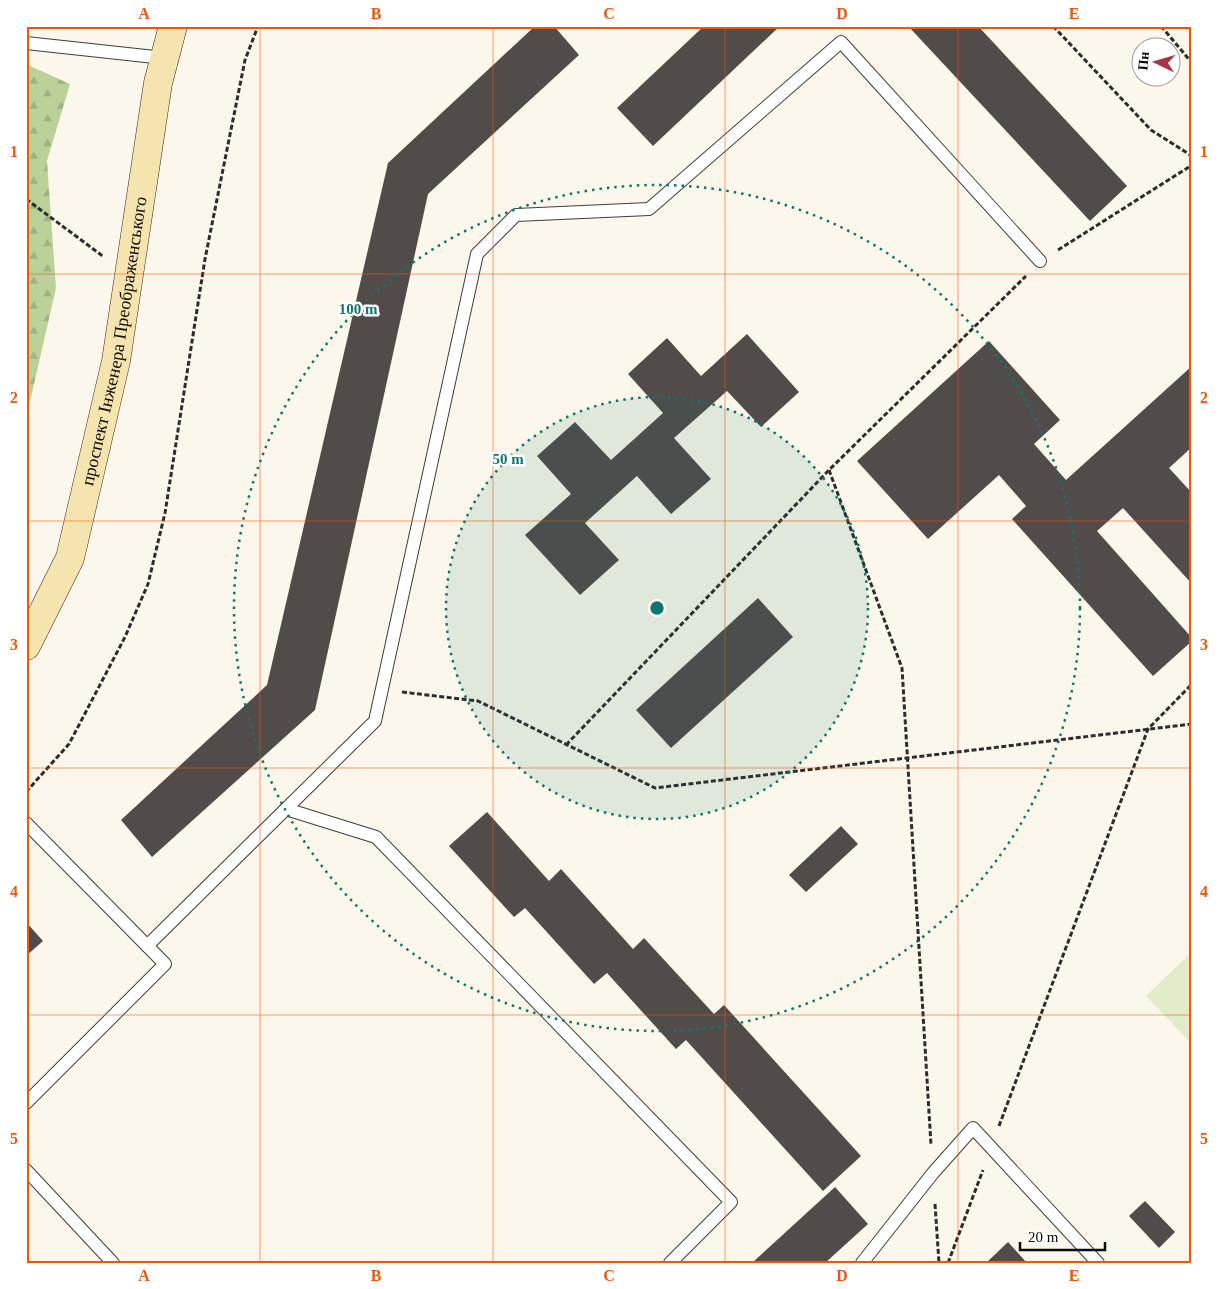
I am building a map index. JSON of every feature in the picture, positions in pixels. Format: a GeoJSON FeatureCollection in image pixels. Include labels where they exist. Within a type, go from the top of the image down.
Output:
{"type":"FeatureCollection","features":[{"type":"Feature","properties":{"kind":"main road","name":"проспект Інженера Преображенського"},"geometry":{"type":"LineString","coordinates":[[26,646],[70,558],[116,361],[158,83],[173,26]]}},
{"type":"Feature","properties":{"kind":"lane"},"geometry":{"type":"LineString","coordinates":[[147,946],[375,721],[477,254],[516,214],[649,209],[841,42],[1040,261]]}},
{"type":"Feature","properties":{"kind":"lane"},"geometry":{"type":"LineString","coordinates":[[26,43],[164,58]]}},
{"type":"Feature","properties":{"kind":"lane"},"geometry":{"type":"LineString","coordinates":[[286,809],[376,837],[731,1202],[670,1263]]}},
{"type":"Feature","properties":{"kind":"lane"},"geometry":{"type":"LineString","coordinates":[[26,823],[165,964],[26,1103]]}},
{"type":"Feature","properties":{"kind":"lane"},"geometry":{"type":"LineString","coordinates":[[862,1263],[933,1173],[973,1128],[1098,1263]]}},
{"type":"Feature","properties":{"kind":"lane"},"geometry":{"type":"LineString","coordinates":[[26,1170],[113,1263]]}},
{"type":"Feature","properties":{"kind":"path"},"geometry":{"type":"LineString","coordinates":[[26,792],[69,744],[125,637],[148,584],[165,514],[204,259],[244,60],[258,26]]}},
{"type":"Feature","properties":{"kind":"path"},"geometry":{"type":"LineString","coordinates":[[1053,26],[1151,130],[1192,156]]}},
{"type":"Feature","properties":{"kind":"path"},"geometry":{"type":"LineString","coordinates":[[1161,26],[1192,63]]}},
{"type":"Feature","properties":{"kind":"path"},"geometry":{"type":"LineString","coordinates":[[566,745],[829,470],[1040,261],[1192,164]]}},
{"type":"Feature","properties":{"kind":"path"},"geometry":{"type":"LineString","coordinates":[[26,199],[129,275]]}},
{"type":"Feature","properties":{"kind":"path"},"geometry":{"type":"LineString","coordinates":[[829,470],[902,668],[940,1263]]}},
{"type":"Feature","properties":{"kind":"path"},"geometry":{"type":"LineString","coordinates":[[948,1263],[1148,729],[1192,684]]}},
{"type":"Feature","properties":{"kind":"path"},"geometry":{"type":"LineString","coordinates":[[382,689],[478,701],[655,788],[1192,724]]}},
{"type":"Feature","properties":{"kind":"green space"},"geometry":{"type":"Polygon","coordinates":[[[26,64],[70,84],[47,161],[56,288],[26,419],[26,64]]]}},
{"type":"Feature","properties":{"kind":"green space"},"geometry":{"type":"Polygon","coordinates":[[[1192,952],[1192,1044],[1146,996],[1192,952]]]}},
{"type":"Feature","properties":{"kind":"building"},"geometry":{"type":"Polygon","coordinates":[[[535,26],[554,26],[579,55],[428,194],[315,710],[152,857],[121,820],[267,685],[388,163],[535,26]]]}},
{"type":"Feature","properties":{"kind":"building"},"geometry":{"type":"Polygon","coordinates":[[[704,26],[780,26],[653,146],[617,108],[704,26]]]}},
{"type":"Feature","properties":{"kind":"building"},"geometry":{"type":"Polygon","coordinates":[[[908,26],[978,26],[1127,186],[1090,221],[908,26]]]}},
{"type":"Feature","properties":{"kind":"building"},"geometry":{"type":"Polygon","coordinates":[[[747,334],[799,392],[761,427],[727,391],[674,438],[711,479],[671,514],[637,476],[585,523],[619,560],[580,595],[525,535],[571,494],[537,456],[575,422],[611,460],[663,413],[628,374],[667,338],[701,376],[747,334]]]}},
{"type":"Feature","properties":{"kind":"building"},"geometry":{"type":"Polygon","coordinates":[[[989,341],[1060,420],[1034,444],[1066,480],[1192,366],[1192,447],[1169,468],[1192,493],[1192,584],[1123,508],[1097,531],[1192,638],[1192,641],[1153,676],[1012,519],[1026,506],[999,475],[928,539],[857,461],[989,341]]]}},
{"type":"Feature","properties":{"kind":"building"},"geometry":{"type":"Polygon","coordinates":[[[758,598],[793,637],[671,748],[636,710],[758,598]]]}},
{"type":"Feature","properties":{"kind":"building"},"geometry":{"type":"Polygon","coordinates":[[[487,812],[549,881],[561,869],[633,949],[644,938],[714,1014],[724,1005],[861,1156],[823,1191],[686,1040],[676,1049],[607,973],[594,984],[525,908],[514,917],[449,846],[487,812]]]}},
{"type":"Feature","properties":{"kind":"building"},"geometry":{"type":"Polygon","coordinates":[[[841,826],[858,844],[806,892],[789,875],[841,826]]]}},
{"type":"Feature","properties":{"kind":"building"},"geometry":{"type":"Polygon","coordinates":[[[26,922],[43,941],[26,956],[26,922]]]}},
{"type":"Feature","properties":{"kind":"building"},"geometry":{"type":"Polygon","coordinates":[[[835,1187],[868,1224],[825,1263],[752,1263],[835,1187]]]}},
{"type":"Feature","properties":{"kind":"building"},"geometry":{"type":"Polygon","coordinates":[[[1145,1201],[1175,1232],[1159,1248],[1129,1216],[1145,1201]]]}},
{"type":"Feature","properties":{"kind":"building"},"geometry":{"type":"Polygon","coordinates":[[[1008,1242],[1027,1263],[986,1263],[1008,1242]]]}}]}
